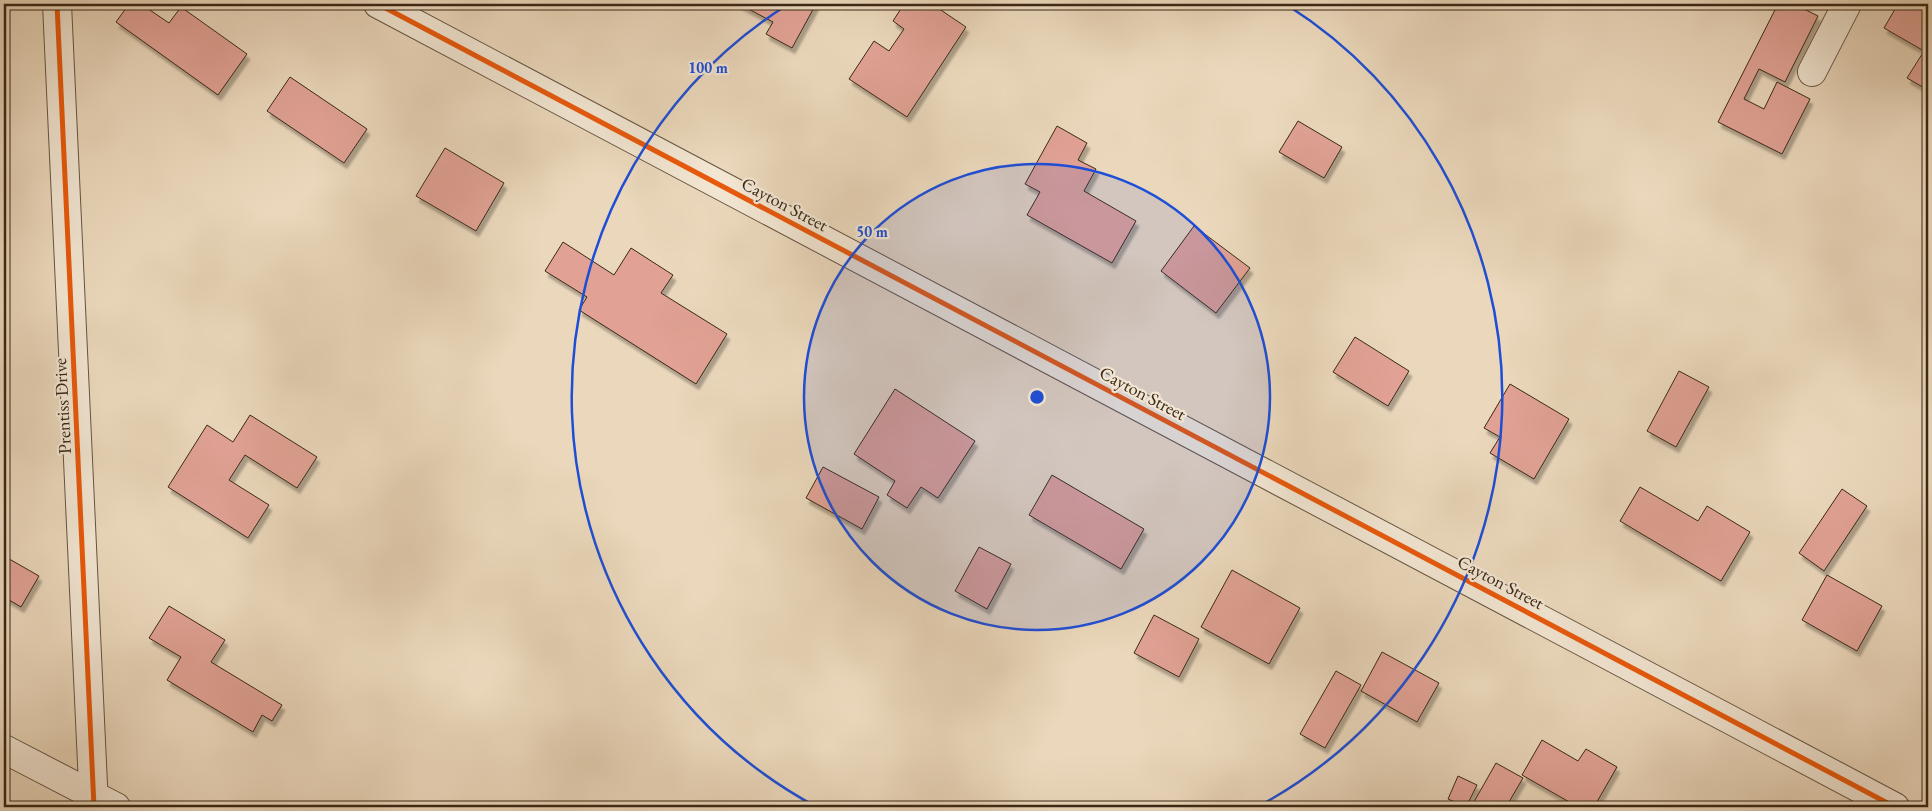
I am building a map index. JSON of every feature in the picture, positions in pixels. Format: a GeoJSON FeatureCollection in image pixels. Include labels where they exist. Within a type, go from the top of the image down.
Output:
{"type":"FeatureCollection","features":[{"type":"Feature","properties":{"kind":"street","name":"Prentiss Drive"},"geometry":{"type":"LineString","coordinates":[[57,4],[101,803]]}},
{"type":"Feature","properties":{"kind":"street","name":"Cayton Street"},"geometry":{"type":"LineString","coordinates":[[378,4],[1895,807]]}},
{"type":"Feature","properties":{"kind":"street"},"geometry":{"type":"LineString","coordinates":[[1812,72],[1848,4]]}},
{"type":"Feature","properties":{"kind":"street"},"geometry":{"type":"LineString","coordinates":[[4,749],[101,803]]}},
{"type":"Feature","properties":{"kind":"building"},"geometry":{"type":"Polygon","coordinates":[[[129,4],[141,4],[169,23],[181,7],[247,54],[218,95],[116,22],[129,4]]]}},
{"type":"Feature","properties":{"kind":"building"},"geometry":{"type":"Polygon","coordinates":[[[739,4],[816,4],[792,48],[766,34],[773,22],[739,4]]]}},
{"type":"Feature","properties":{"kind":"building"},"geometry":{"type":"Polygon","coordinates":[[[904,4],[932,4],[966,27],[907,117],[849,79],[874,41],[889,51],[904,29],[893,21],[904,4]]]}},
{"type":"Feature","properties":{"kind":"building"},"geometry":{"type":"Polygon","coordinates":[[[1778,4],[1807,4],[1804,9],[1818,16],[1785,82],[1759,69],[1744,99],[1764,109],[1777,82],[1810,99],[1782,154],[1718,122],[1778,4]]]}},
{"type":"Feature","properties":{"kind":"building"},"geometry":{"type":"Polygon","coordinates":[[[1898,4],[1928,4],[1928,90],[1907,78],[1924,51],[1884,28],[1898,4]]]}},
{"type":"Feature","properties":{"kind":"building"},"geometry":{"type":"Polygon","coordinates":[[[290,77],[367,129],[344,163],[267,111],[290,77]]]}},
{"type":"Feature","properties":{"kind":"building"},"geometry":{"type":"Polygon","coordinates":[[[1298,121],[1342,147],[1324,178],[1279,152],[1298,121]]]}},
{"type":"Feature","properties":{"kind":"building"},"geometry":{"type":"Polygon","coordinates":[[[1057,126],[1087,143],[1078,160],[1096,169],[1084,191],[1136,221],[1112,263],[1027,215],[1040,192],[1025,184],[1057,126]]]}},
{"type":"Feature","properties":{"kind":"building"},"geometry":{"type":"Polygon","coordinates":[[[445,148],[504,183],[476,231],[416,196],[445,148]]]}},
{"type":"Feature","properties":{"kind":"building"},"geometry":{"type":"Polygon","coordinates":[[[1194,226],[1250,268],[1216,313],[1161,271],[1194,226]]]}},
{"type":"Feature","properties":{"kind":"building"},"geometry":{"type":"Polygon","coordinates":[[[563,242],[614,275],[631,248],[673,275],[661,293],[727,334],[696,384],[579,310],[587,297],[545,271],[563,242]]]}},
{"type":"Feature","properties":{"kind":"building"},"geometry":{"type":"Polygon","coordinates":[[[1355,337],[1409,371],[1388,406],[1333,372],[1355,337]]]}},
{"type":"Feature","properties":{"kind":"building"},"geometry":{"type":"Polygon","coordinates":[[[1679,371],[1709,387],[1676,447],[1647,431],[1679,371]]]}},
{"type":"Feature","properties":{"kind":"building"},"geometry":{"type":"Polygon","coordinates":[[[1510,384],[1569,419],[1534,479],[1490,453],[1500,437],[1484,428],[1510,384]]]}},
{"type":"Feature","properties":{"kind":"building"},"geometry":{"type":"Polygon","coordinates":[[[895,389],[975,441],[938,498],[921,487],[907,508],[887,495],[895,481],[854,454],[895,389]]]}},
{"type":"Feature","properties":{"kind":"building"},"geometry":{"type":"Polygon","coordinates":[[[250,415],[317,457],[297,488],[245,455],[229,480],[269,505],[248,538],[168,487],[207,425],[233,442],[250,415]]]}},
{"type":"Feature","properties":{"kind":"building"},"geometry":{"type":"Polygon","coordinates":[[[823,467],[879,497],[862,529],[806,498],[823,467]]]}},
{"type":"Feature","properties":{"kind":"building"},"geometry":{"type":"Polygon","coordinates":[[[1052,475],[1144,529],[1121,569],[1029,515],[1052,475]]]}},
{"type":"Feature","properties":{"kind":"building"},"geometry":{"type":"Polygon","coordinates":[[[1640,487],[1698,521],[1707,506],[1750,532],[1721,581],[1620,521],[1640,487]]]}},
{"type":"Feature","properties":{"kind":"building"},"geometry":{"type":"Polygon","coordinates":[[[1842,489],[1867,506],[1824,571],[1799,553],[1842,489]]]}},
{"type":"Feature","properties":{"kind":"building"},"geometry":{"type":"Polygon","coordinates":[[[979,547],[1011,564],[987,609],[955,591],[979,547]]]}},
{"type":"Feature","properties":{"kind":"building"},"geometry":{"type":"Polygon","coordinates":[[[4,556],[39,576],[21,607],[4,597],[4,556]]]}},
{"type":"Feature","properties":{"kind":"building"},"geometry":{"type":"Polygon","coordinates":[[[1232,570],[1300,608],[1269,664],[1201,627],[1232,570]]]}},
{"type":"Feature","properties":{"kind":"building"},"geometry":{"type":"Polygon","coordinates":[[[1827,575],[1882,606],[1857,651],[1802,620],[1827,575]]]}},
{"type":"Feature","properties":{"kind":"building"},"geometry":{"type":"Polygon","coordinates":[[[169,606],[225,640],[211,662],[282,705],[272,721],[262,715],[253,732],[167,680],[181,657],[149,638],[169,606]]]}},
{"type":"Feature","properties":{"kind":"building"},"geometry":{"type":"Polygon","coordinates":[[[1154,615],[1199,639],[1179,677],[1134,653],[1154,615]]]}},
{"type":"Feature","properties":{"kind":"building"},"geometry":{"type":"Polygon","coordinates":[[[1382,652],[1439,683],[1417,722],[1361,691],[1382,652]]]}},
{"type":"Feature","properties":{"kind":"building"},"geometry":{"type":"Polygon","coordinates":[[[1336,671],[1361,685],[1325,748],[1300,734],[1336,671]]]}},
{"type":"Feature","properties":{"kind":"building"},"geometry":{"type":"Polygon","coordinates":[[[1542,740],[1578,761],[1586,749],[1617,767],[1594,807],[1578,807],[1522,775],[1542,740]]]}},
{"type":"Feature","properties":{"kind":"building"},"geometry":{"type":"Polygon","coordinates":[[[1496,763],[1523,778],[1506,807],[1471,807],[1496,763]]]}},
{"type":"Feature","properties":{"kind":"building"},"geometry":{"type":"Polygon","coordinates":[[[1458,776],[1477,785],[1466,807],[1448,799],[1458,776]]]}},
{"type":"Feature","properties":{"kind":"cycle path"},"geometry":{"type":"LineString","coordinates":[[57,4],[94,807]]}},
{"type":"Feature","properties":{"kind":"cycle path"},"geometry":{"type":"LineString","coordinates":[[378,4],[1895,807]]}}]}
